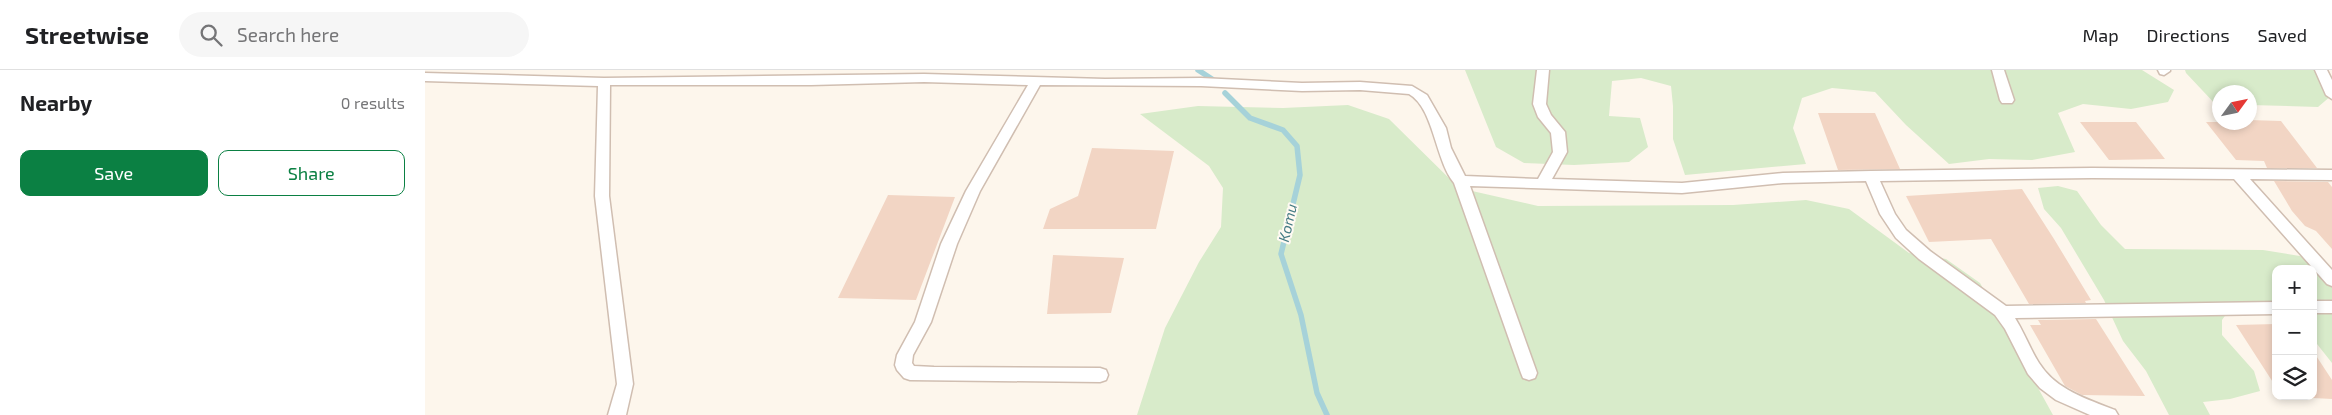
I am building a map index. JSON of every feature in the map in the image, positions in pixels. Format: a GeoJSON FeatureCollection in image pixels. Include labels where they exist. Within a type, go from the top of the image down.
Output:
{"type":"FeatureCollection","features":[{"type":"Feature","properties":{"kind":"street"},"geometry":{"type":"LineString","coordinates":[[1543,70],[1539,94],[1542,116],[1558,132],[1560,152],[1543,182]]}},
{"type":"Feature","properties":{"kind":"street"},"geometry":{"type":"LineString","coordinates":[[1998,70],[2007,100]]}},
{"type":"Feature","properties":{"kind":"street"},"geometry":{"type":"LineString","coordinates":[[2321,70],[2332,95]]}},
{"type":"Feature","properties":{"kind":"street"},"geometry":{"type":"LineString","coordinates":[[425,77],[603,82],[631,75],[831,75],[973,81],[1201,82],[1302,87],[1360,86],[1412,90],[1421,95],[1439,128],[1444,148],[1455,174],[1461,181],[1529,373]]}},
{"type":"Feature","properties":{"kind":"street"},"geometry":{"type":"LineString","coordinates":[[1037,81],[973,191],[949,244],[923,322],[905,355],[903,365],[910,373],[957,376],[1034,373],[1100,375]]}},
{"type":"Feature","properties":{"kind":"street"},"geometry":{"type":"LineString","coordinates":[[603,82],[602,196],[625,384],[617,415]]}},
{"type":"Feature","properties":{"kind":"street"},"geometry":{"type":"LineString","coordinates":[[1461,181],[1543,182],[1682,188],[1783,178],[1871,176],[2092,173],[2332,176]]}},
{"type":"Feature","properties":{"kind":"street"},"geometry":{"type":"LineString","coordinates":[[1871,176],[1892,221],[1901,233],[1918,249],[2002,312],[2039,377],[2051,388],[2065,396],[2109,415]]}},
{"type":"Feature","properties":{"kind":"street"},"geometry":{"type":"LineString","coordinates":[[2239,176],[2332,280]]}},
{"type":"Feature","properties":{"kind":"street"},"geometry":{"type":"LineString","coordinates":[[2317,307],[2332,307]]}},
{"type":"Feature","properties":{"kind":"street"},"geometry":{"type":"LineString","coordinates":[[2002,312],[2272,308]]}},
{"type":"Feature","properties":{"kind":"green space"},"geometry":{"type":"Polygon","coordinates":[[[1465,70],[2142,70],[2174,90],[2168,102],[2131,109],[2083,104],[2058,113],[2075,152],[2032,160],[1989,159],[1949,164],[1906,125],[1875,92],[1832,88],[1802,98],[1793,128],[1806,164],[1685,175],[1673,139],[1671,86],[1641,78],[1612,81],[1609,116],[1640,118],[1648,147],[1629,162],[1574,165],[1524,163],[1496,147],[1465,70]]]}},
{"type":"Feature","properties":{"kind":"green space"},"geometry":{"type":"Polygon","coordinates":[[[2185,70],[2319,70],[2332,95],[2318,107],[2257,105],[2257,85],[2212,85],[2212,101],[2185,70]]]}},
{"type":"Feature","properties":{"kind":"green space"},"geometry":{"type":"Polygon","coordinates":[[[1348,105],[1389,119],[1459,188],[1538,206],[1733,205],[1806,200],[1849,209],[1909,253],[1946,259],[1980,283],[2053,415],[1137,415],[1165,328],[1199,262],[1221,227],[1223,188],[1209,166],[1140,114],[1198,106],[1283,108],[1348,105]]]}},
{"type":"Feature","properties":{"kind":"green space"},"geometry":{"type":"Polygon","coordinates":[[[2058,186],[2077,191],[2101,225],[2125,249],[2263,250],[2312,258],[2317,265],[2272,265],[2272,311],[2232,306],[2222,320],[2222,335],[2254,371],[2260,391],[2230,399],[2203,402],[2210,415],[2169,415],[2146,371],[2123,341],[2104,300],[2061,228],[2044,209],[2038,188],[2058,186]]]}},
{"type":"Feature","properties":{"kind":"green space"},"geometry":{"type":"Polygon","coordinates":[[[2317,265],[2332,287],[2332,363],[2317,344],[2317,265]]]}},
{"type":"Feature","properties":{"kind":"building"},"geometry":{"type":"Polygon","coordinates":[[[1818,113],[1875,113],[1900,169],[1838,170],[1818,113]]]}},
{"type":"Feature","properties":{"kind":"building"},"geometry":{"type":"Polygon","coordinates":[[[2257,120],[2281,121],[2317,168],[2267,168],[2264,161],[2236,160],[2212,130],[2257,130],[2257,120]]]}},
{"type":"Feature","properties":{"kind":"building"},"geometry":{"type":"Polygon","coordinates":[[[2080,122],[2136,122],[2165,159],[2109,160],[2080,122]]]}},
{"type":"Feature","properties":{"kind":"building"},"geometry":{"type":"Polygon","coordinates":[[[2206,122],[2212,122],[2212,130],[2206,122]]]}},
{"type":"Feature","properties":{"kind":"building"},"geometry":{"type":"Polygon","coordinates":[[[1092,148],[1174,151],[1156,229],[1043,229],[1050,209],[1078,196],[1092,148]]]}},
{"type":"Feature","properties":{"kind":"building"},"geometry":{"type":"Polygon","coordinates":[[[2274,181],[2328,182],[2332,187],[2332,249],[2316,231],[2305,226],[2292,211],[2274,181]]]}},
{"type":"Feature","properties":{"kind":"building"},"geometry":{"type":"Polygon","coordinates":[[[2022,189],[2091,300],[2085,301],[2086,303],[2029,304],[1991,239],[1929,242],[1906,196],[2022,189]]]}},
{"type":"Feature","properties":{"kind":"building"},"geometry":{"type":"Polygon","coordinates":[[[888,195],[955,197],[916,300],[838,298],[888,195]]]}},
{"type":"Feature","properties":{"kind":"building"},"geometry":{"type":"Polygon","coordinates":[[[1053,255],[1124,258],[1111,313],[1047,314],[1053,255]]]}},
{"type":"Feature","properties":{"kind":"building"},"geometry":{"type":"Polygon","coordinates":[[[2096,319],[2145,396],[2082,395],[2065,386],[2030,325],[2041,325],[2038,320],[2096,319]]]}},
{"type":"Feature","properties":{"kind":"building"},"geometry":{"type":"Polygon","coordinates":[[[2272,324],[2272,381],[2236,325],[2272,324]]]}},
{"type":"Feature","properties":{"kind":"building"},"geometry":{"type":"Polygon","coordinates":[[[2317,357],[2332,380],[2332,399],[2317,398],[2317,357]]]}},
{"type":"Feature","properties":{"kind":"waterway","name":"Komu"},"geometry":{"type":"LineString","coordinates":[[1198,70],[1212,79]]}},
{"type":"Feature","properties":{"kind":"waterway","name":"Komu"},"geometry":{"type":"LineString","coordinates":[[1225,93],[1250,118],[1283,130],[1297,146],[1300,175],[1281,254],[1301,315],[1317,393],[1327,415]]}}]}
